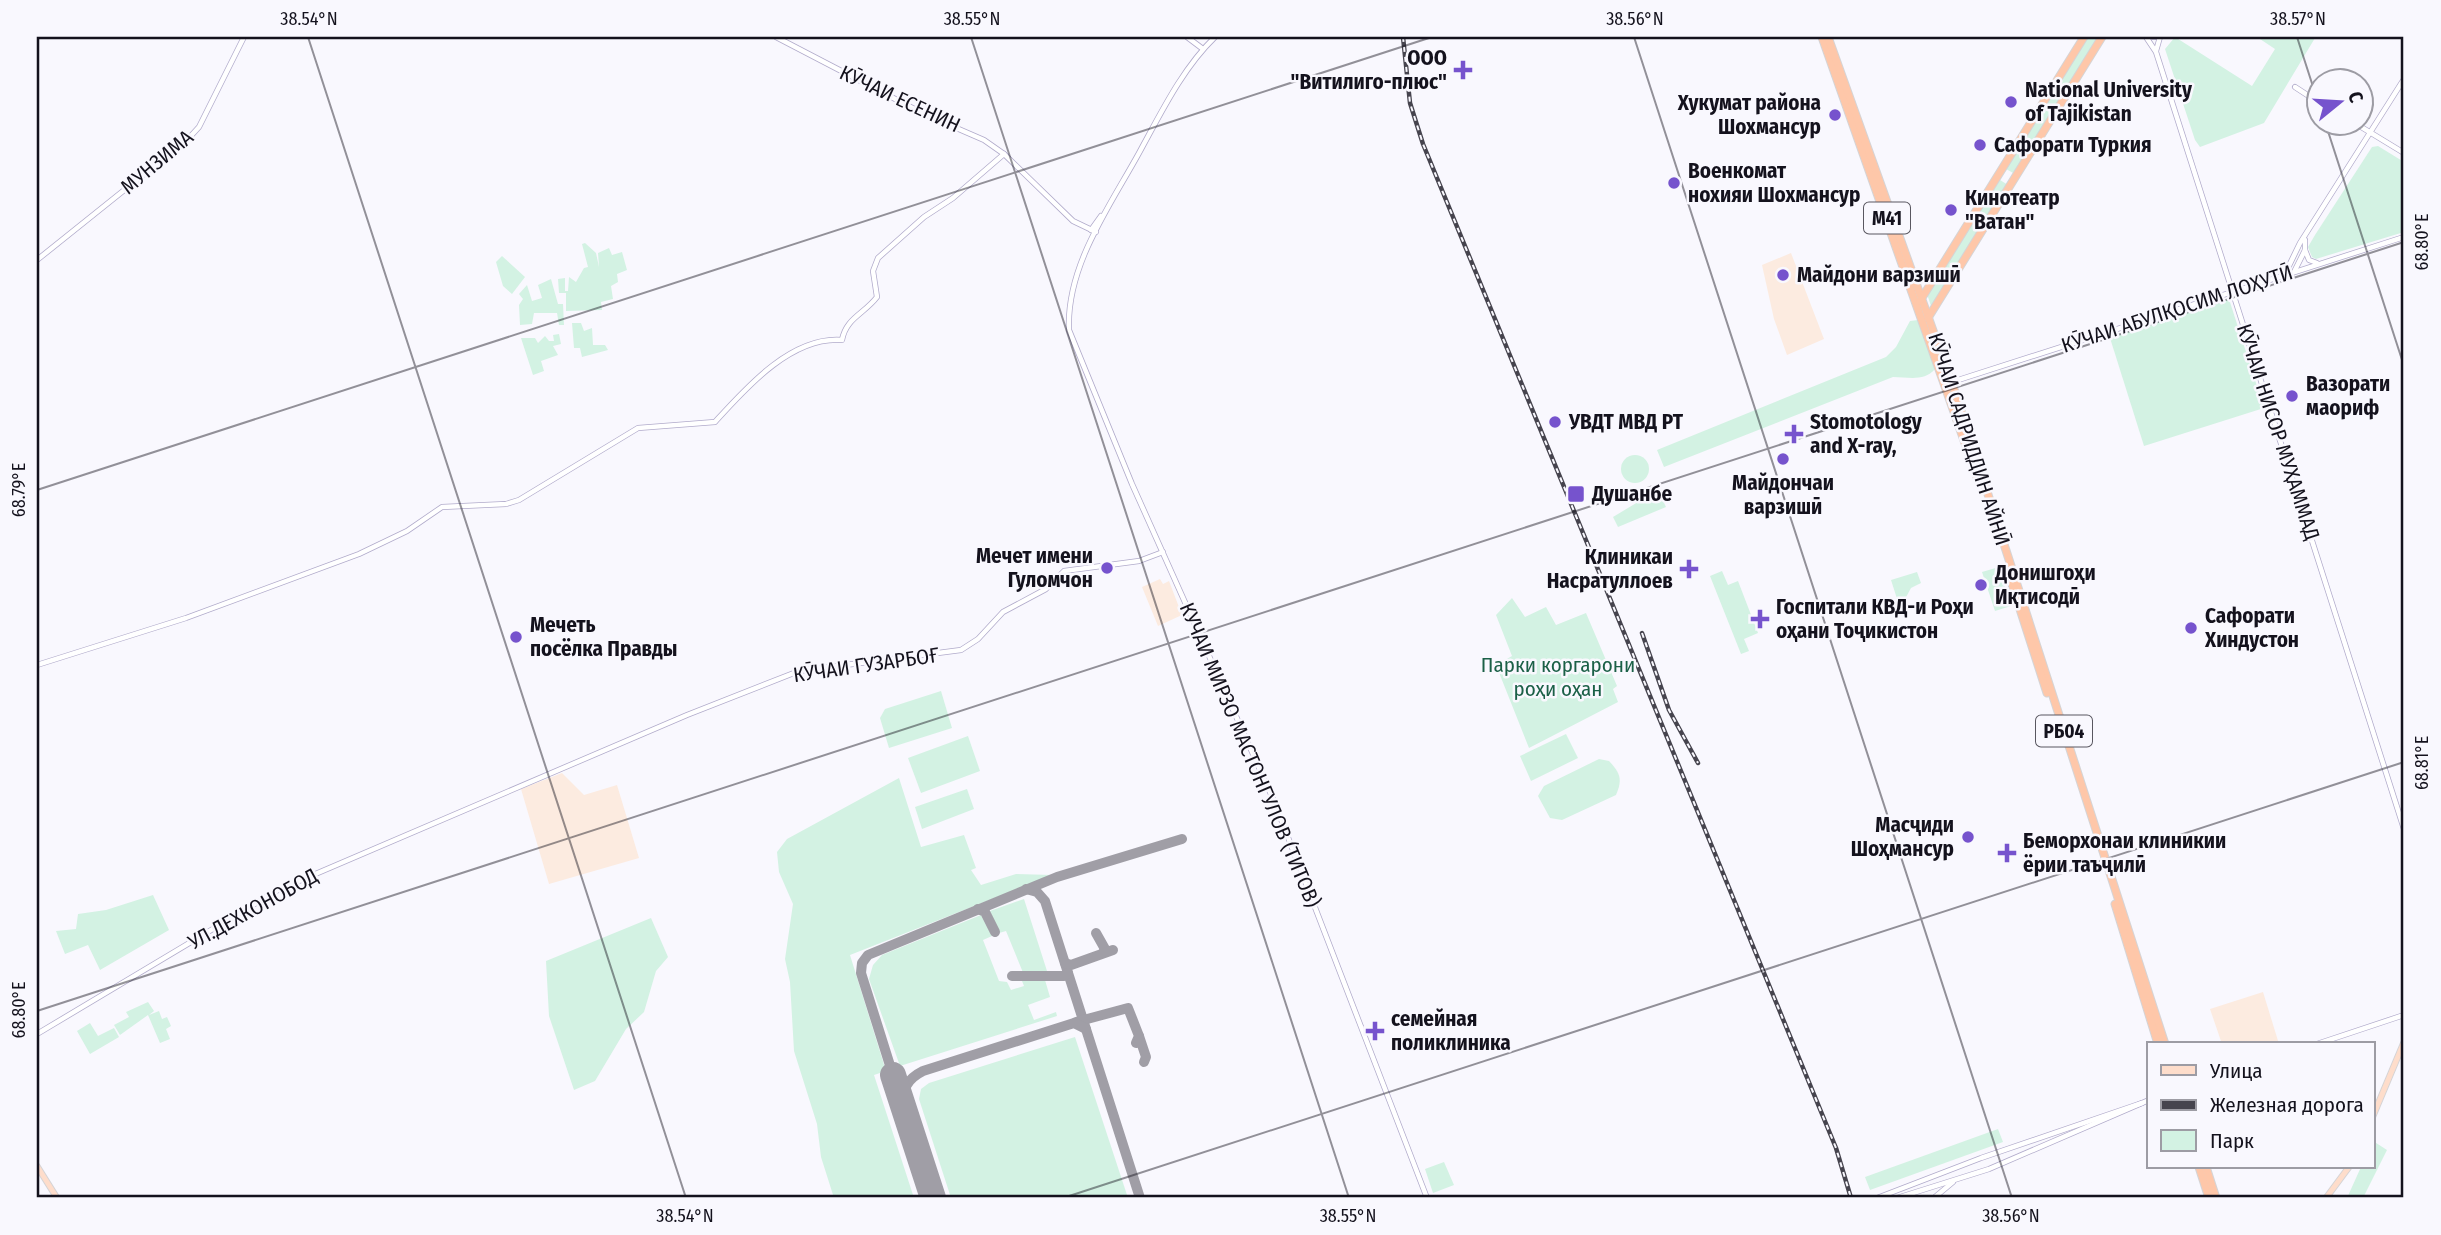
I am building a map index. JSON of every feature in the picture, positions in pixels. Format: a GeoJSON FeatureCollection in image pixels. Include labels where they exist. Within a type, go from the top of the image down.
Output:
{"type":"FeatureCollection","features":[{"type":"Feature","properties":{"kind":"highway","name":"КӮЧАИ САДРИДДИН АЙНӢ"},"geometry":{"type":"LineString","coordinates":[[1822,37],[1928,318],[1948,383]]}},
{"type":"Feature","properties":{"kind":"highway","name":"КӮЧАИ САДРИДДИН АЙНӢ"},"geometry":{"type":"LineString","coordinates":[[1828,37],[1960,418],[2164,1042]]}},
{"type":"Feature","properties":{"kind":"highway"},"geometry":{"type":"LineString","coordinates":[[1920,301],[2084,37]]}},
{"type":"Feature","properties":{"kind":"highway"},"geometry":{"type":"LineString","coordinates":[[1928,318],[2102,37]]}},
{"type":"Feature","properties":{"kind":"highway","name":"КӮЧАИ САДРИДДИН АЙНӢ"},"geometry":{"type":"LineString","coordinates":[[1960,418],[2157,1042]]}},
{"type":"Feature","properties":{"kind":"highway"},"geometry":{"type":"LineString","coordinates":[[2199,1168],[2209,1198]]}},
{"type":"Feature","properties":{"kind":"highway"},"geometry":{"type":"LineString","coordinates":[[2206,1168],[2216,1198]]}},
{"type":"Feature","properties":{"kind":"main road"},"geometry":{"type":"LineString","coordinates":[[2374,1114],[2404,1042]]}},
{"type":"Feature","properties":{"kind":"main road"},"geometry":{"type":"LineString","coordinates":[[37,1166],[57,1198]]}},
{"type":"Feature","properties":{"kind":"main road"},"geometry":{"type":"LineString","coordinates":[[2326,1198],[2348,1168]]}},
{"type":"Feature","properties":{"kind":"street","name":"МУНЗИМА"},"geometry":{"type":"LineString","coordinates":[[37,260],[188,139],[201,123],[244,37]]}},
{"type":"Feature","properties":{"kind":"street","name":"КӮЧАИ ЕСЕНИН"},"geometry":{"type":"LineString","coordinates":[[776,37],[924,114],[968,132],[1004,154],[1073,221],[1093,231]]}},
{"type":"Feature","properties":{"kind":"street"},"geometry":{"type":"LineString","coordinates":[[1187,37],[1203,49]]}},
{"type":"Feature","properties":{"kind":"street"},"geometry":{"type":"LineString","coordinates":[[1093,231],[1173,92],[1203,49],[1215,37]]}},
{"type":"Feature","properties":{"kind":"street"},"geometry":{"type":"LineString","coordinates":[[2153,37],[2156,52]]}},
{"type":"Feature","properties":{"kind":"street","name":"КӮЧАИ НИСОР МУҲАММАД"},"geometry":{"type":"LineString","coordinates":[[2153,37],[2404,829]]}},
{"type":"Feature","properties":{"kind":"street"},"geometry":{"type":"LineString","coordinates":[[2374,130],[2404,79]]}},
{"type":"Feature","properties":{"kind":"street"},"geometry":{"type":"LineString","coordinates":[[2295,87],[2304,93]]}},
{"type":"Feature","properties":{"kind":"street"},"geometry":{"type":"LineString","coordinates":[[2374,134],[2404,153]]}},
{"type":"Feature","properties":{"kind":"street"},"geometry":{"type":"LineString","coordinates":[[2285,274],[2370,136]]}},
{"type":"Feature","properties":{"kind":"street"},"geometry":{"type":"LineString","coordinates":[[37,665],[186,618],[359,554],[407,531],[442,507],[506,504],[519,499],[638,428],[715,422],[744,389],[794,353],[820,342],[842,340],[844,329],[851,319],[877,297],[873,271],[878,258],[924,217],[953,198],[1004,154]]}},
{"type":"Feature","properties":{"kind":"street","name":"КУЧАИ МИРЗО МАСТОНГУЛОВ (ТИТОВ)"},"geometry":{"type":"LineString","coordinates":[[1093,231],[1075,284],[1068,315],[1072,340],[1289,838],[1427,1198]]}},
{"type":"Feature","properties":{"kind":"street","name":"КӮЧАИ АБУЛҚОСИМ ЛОҲУТӢ"},"geometry":{"type":"LineString","coordinates":[[1948,383],[2404,237]]}},
{"type":"Feature","properties":{"kind":"street"},"geometry":{"type":"LineString","coordinates":[[2305,240],[2309,260],[2318,264]]}},
{"type":"Feature","properties":{"kind":"street"},"geometry":{"type":"LineString","coordinates":[[2294,271],[2305,250]]}},
{"type":"Feature","properties":{"kind":"street","name":"КӮЧАИ ГУЗАРБОҒ"},"geometry":{"type":"LineString","coordinates":[[517,787],[792,673],[961,650],[978,639],[1003,612],[1046,589],[1064,571],[1139,561],[1164,552]]}},
{"type":"Feature","properties":{"kind":"street","name":"УЛ.ДЕХКОНОБОД"},"geometry":{"type":"LineString","coordinates":[[37,1034],[278,890],[517,787]]}},
{"type":"Feature","properties":{"kind":"street"},"geometry":{"type":"LineString","coordinates":[[2323,1042],[2404,1015]]}},
{"type":"Feature","properties":{"kind":"street"},"geometry":{"type":"LineString","coordinates":[[2398,1018],[2404,1021]]}},
{"type":"Feature","properties":{"kind":"street"},"geometry":{"type":"LineString","coordinates":[[1877,1198],[2147,1101]]}},
{"type":"Feature","properties":{"kind":"street"},"geometry":{"type":"LineString","coordinates":[[1897,1198],[1995,1167],[2141,1103]]}},
{"type":"Feature","properties":{"kind":"street"},"geometry":{"type":"LineString","coordinates":[[1991,1155],[1998,1159],[1995,1167]]}},
{"type":"Feature","properties":{"kind":"street"},"geometry":{"type":"LineString","coordinates":[[1935,1197],[1955,1180]]}},
{"type":"Feature","properties":{"kind":"shaded area"},"geometry":{"type":"Polygon","coordinates":[[[1791,253],[1824,339],[1787,355],[1774,319],[1762,265],[1791,253]]]}},
{"type":"Feature","properties":{"kind":"shaded area"},"geometry":{"type":"Polygon","coordinates":[[[1160,579],[1163,584],[1169,581],[1182,615],[1158,626],[1142,587],[1160,579]]]}},
{"type":"Feature","properties":{"kind":"shaded area"},"geometry":{"type":"Polygon","coordinates":[[[562,773],[584,795],[617,785],[639,858],[549,884],[521,789],[562,773]]]}},
{"type":"Feature","properties":{"kind":"shaded area"},"geometry":{"type":"Polygon","coordinates":[[[2263,992],[2278,1042],[2221,1042],[2210,1009],[2263,992]]]}},
{"type":"Feature","properties":{"kind":"green space"},"geometry":{"type":"Polygon","coordinates":[[[2088,37],[2100,37],[2015,174],[2006,169],[2088,37]]]}},
{"type":"Feature","properties":{"kind":"green space"},"geometry":{"type":"Polygon","coordinates":[[[2175,37],[2252,86],[2275,49],[2257,37],[2315,38],[2264,123],[2200,147],[2195,140],[2165,49],[2175,37]]]}},
{"type":"Feature","properties":{"kind":"green space"},"geometry":{"type":"Polygon","coordinates":[[[2378,146],[2404,162],[2404,232],[2316,259],[2312,257],[2308,247],[2315,235],[2372,147],[2378,146]]]}},
{"type":"Feature","properties":{"kind":"green space"},"geometry":{"type":"Polygon","coordinates":[[[2000,180],[2008,185],[1931,306],[1927,294],[2000,180]]]}},
{"type":"Feature","properties":{"kind":"green space"},"geometry":{"type":"Polygon","coordinates":[[[585,243],[596,253],[599,267],[598,253],[609,248],[612,255],[622,252],[627,270],[617,274],[618,282],[611,286],[613,299],[601,302],[602,310],[566,311],[566,293],[559,293],[558,279],[565,278],[565,291],[568,291],[569,277],[576,282],[584,268],[588,267],[582,244],[585,243]]]}},
{"type":"Feature","properties":{"kind":"green space"},"geometry":{"type":"Polygon","coordinates":[[[502,256],[525,277],[512,294],[503,286],[496,262],[502,256]]]}},
{"type":"Feature","properties":{"kind":"green space"},"geometry":{"type":"Polygon","coordinates":[[[551,279],[558,304],[563,304],[564,325],[559,325],[557,313],[534,313],[532,324],[520,325],[519,305],[523,299],[519,294],[527,285],[532,301],[542,298],[538,285],[551,279]]]}},
{"type":"Feature","properties":{"kind":"green space"},"geometry":{"type":"Polygon","coordinates":[[[2229,299],[2264,408],[2144,446],[2110,338],[2229,299]]]}},
{"type":"Feature","properties":{"kind":"green space"},"geometry":{"type":"Polygon","coordinates":[[[1918,320],[1935,369],[1926,376],[1893,377],[1664,467],[1657,450],[1886,357],[1896,347],[1910,321],[1918,320]]]}},
{"type":"Feature","properties":{"kind":"green space"},"geometry":{"type":"Polygon","coordinates":[[[572,323],[581,323],[584,331],[592,328],[593,345],[605,345],[608,350],[582,357],[580,348],[574,348],[572,323]]]}},
{"type":"Feature","properties":{"kind":"green space"},"geometry":{"type":"Polygon","coordinates":[[[559,334],[561,344],[553,346],[558,355],[541,361],[544,371],[533,375],[521,338],[535,338],[538,343],[545,336],[549,341],[554,341],[553,335],[559,334]]]}},
{"type":"Feature","properties":{"kind":"green space"},"geometry":{"type":"Polygon","coordinates":[[[1635,455],[1645,459],[1649,469],[1645,479],[1635,483],[1625,479],[1621,469],[1625,459],[1635,455]]]}},
{"type":"Feature","properties":{"kind":"green space"},"geometry":{"type":"Polygon","coordinates":[[[1658,490],[1666,507],[1618,527],[1613,517],[1658,490]]]}},
{"type":"Feature","properties":{"kind":"green space"},"geometry":{"type":"Polygon","coordinates":[[[1999,567],[2011,606],[1995,611],[1982,572],[1999,567]]]}},
{"type":"Feature","properties":{"kind":"green space"},"geometry":{"type":"Polygon","coordinates":[[[1722,571],[1728,585],[1738,581],[1758,633],[1744,639],[1749,651],[1741,654],[1710,576],[1722,571]]]}},
{"type":"Feature","properties":{"kind":"green space"},"geometry":{"type":"Polygon","coordinates":[[[1917,572],[1921,583],[1911,588],[1905,599],[1907,605],[1900,608],[1891,580],[1917,572]]]}},
{"type":"Feature","properties":{"kind":"green space","name":"Парки коргарони роҳи оҳан"},"geometry":{"type":"Polygon","coordinates":[[[1512,598],[1525,617],[1546,607],[1556,625],[1586,613],[1617,686],[1613,689],[1618,702],[1529,748],[1496,665],[1512,656],[1496,615],[1512,598]]]}},
{"type":"Feature","properties":{"kind":"green space"},"geometry":{"type":"Polygon","coordinates":[[[941,691],[952,728],[889,748],[880,718],[885,709],[941,691]]]}},
{"type":"Feature","properties":{"kind":"green space"},"geometry":{"type":"Polygon","coordinates":[[[1566,734],[1578,758],[1531,781],[1520,756],[1566,734]]]}},
{"type":"Feature","properties":{"kind":"green space"},"geometry":{"type":"Polygon","coordinates":[[[968,736],[980,771],[921,793],[908,758],[968,736]]]}},
{"type":"Feature","properties":{"kind":"green space"},"geometry":{"type":"Polygon","coordinates":[[[1599,759],[1609,761],[1618,773],[1620,780],[1616,795],[1562,820],[1550,818],[1538,796],[1544,786],[1599,759]]]}},
{"type":"Feature","properties":{"kind":"green space"},"geometry":{"type":"Polygon","coordinates":[[[899,778],[921,847],[964,835],[976,868],[971,870],[981,885],[1016,874],[1053,875],[850,955],[886,1071],[874,1075],[914,1198],[834,1198],[821,1157],[817,1124],[794,1051],[790,982],[785,959],[793,904],[779,872],[777,852],[787,839],[899,778]]]}},
{"type":"Feature","properties":{"kind":"green space"},"geometry":{"type":"Polygon","coordinates":[[[967,789],[974,809],[922,829],[915,807],[967,789]]]}},
{"type":"Feature","properties":{"kind":"green space"},"geometry":{"type":"Polygon","coordinates":[[[153,895],[169,930],[100,970],[88,945],[65,954],[56,931],[76,929],[78,914],[106,910],[153,895]]]}},
{"type":"Feature","properties":{"kind":"green space"},"geometry":{"type":"Polygon","coordinates":[[[1024,899],[1047,971],[1043,974],[1024,975],[1006,931],[999,933],[990,911],[1024,899]]]}},
{"type":"Feature","properties":{"kind":"green space"},"geometry":{"type":"Polygon","coordinates":[[[981,915],[992,936],[983,940],[999,981],[1007,982],[1011,990],[1024,986],[1022,981],[1045,980],[1050,997],[1028,1005],[1034,1020],[1056,1012],[1057,1016],[900,1066],[869,979],[873,965],[882,955],[981,915]]]}},
{"type":"Feature","properties":{"kind":"green space"},"geometry":{"type":"Polygon","coordinates":[[[651,918],[668,957],[656,971],[644,1012],[626,1029],[595,1081],[574,1090],[549,1016],[546,961],[651,918]]]}},
{"type":"Feature","properties":{"kind":"green space"},"geometry":{"type":"Polygon","coordinates":[[[148,1002],[154,1011],[149,1015],[159,1011],[162,1019],[167,1017],[171,1026],[166,1029],[170,1039],[160,1043],[148,1015],[120,1035],[114,1025],[129,1017],[126,1012],[148,1002]]]}},
{"type":"Feature","properties":{"kind":"green space"},"geometry":{"type":"Polygon","coordinates":[[[90,1023],[98,1036],[114,1028],[119,1037],[90,1054],[77,1031],[90,1023]]]}},
{"type":"Feature","properties":{"kind":"green space"},"geometry":{"type":"Polygon","coordinates":[[[1075,1037],[1128,1198],[951,1198],[919,1099],[921,1089],[929,1083],[1075,1037]]]}},
{"type":"Feature","properties":{"kind":"green space"},"geometry":{"type":"Polygon","coordinates":[[[1998,1129],[2003,1142],[1870,1190],[1865,1177],[1998,1129]]]}},
{"type":"Feature","properties":{"kind":"green space"},"geometry":{"type":"Polygon","coordinates":[[[2374,1142],[2387,1150],[2363,1198],[2347,1198],[2361,1168],[2374,1168],[2374,1142]]]}},
{"type":"Feature","properties":{"kind":"green space"},"geometry":{"type":"Polygon","coordinates":[[[1444,1162],[1454,1185],[1433,1193],[1425,1169],[1444,1162]]]}},
{"type":"Feature","properties":{"kind":"taxiway"},"geometry":{"type":"LineString","coordinates":[[893,1075],[861,973],[862,963],[868,955],[1057,877],[1182,839]]}},
{"type":"Feature","properties":{"kind":"taxiway"},"geometry":{"type":"LineString","coordinates":[[1026,889],[1037,892],[1045,901],[1140,1198]]}},
{"type":"Feature","properties":{"kind":"taxiway"},"geometry":{"type":"LineString","coordinates":[[978,909],[985,912],[995,932]]}},
{"type":"Feature","properties":{"kind":"taxiway"},"geometry":{"type":"LineString","coordinates":[[1096,933],[1105,949],[1103,953]]}},
{"type":"Feature","properties":{"kind":"taxiway"},"geometry":{"type":"LineString","coordinates":[[1065,963],[1071,965],[1113,950]]}},
{"type":"Feature","properties":{"kind":"taxiway"},"geometry":{"type":"LineString","coordinates":[[1012,976],[1064,976],[1068,973]]}},
{"type":"Feature","properties":{"kind":"taxiway"},"geometry":{"type":"LineString","coordinates":[[1076,1022],[1128,1008],[1139,1036],[1136,1043]]}},
{"type":"Feature","properties":{"kind":"taxiway"},"geometry":{"type":"LineString","coordinates":[[903,1107],[903,1095],[907,1085],[923,1071],[1074,1023],[1086,1029]]}},
{"type":"Feature","properties":{"kind":"taxiway"},"geometry":{"type":"LineString","coordinates":[[1139,1036],[1146,1057],[1144,1062]]}},
{"type":"Feature","properties":{"kind":"runway"},"geometry":{"type":"LineString","coordinates":[[893,1075],[933,1198]]}},
{"type":"Feature","properties":{"kind":"railway"},"geometry":{"type":"LineString","coordinates":[[1403,37],[1410,103],[1423,144],[1836,1148],[1851,1198]]}},
{"type":"Feature","properties":{"kind":"railway"},"geometry":{"type":"LineString","coordinates":[[1642,633],[1669,710],[1698,763]]}},
{"type":"Feature","properties":{"kind":"place","name":"ООО \"Витилиго-плюс\""},"geometry":{"type":"Point","coordinates":[1463,70]}},
{"type":"Feature","properties":{"kind":"place","name":"National University of Tajikistan"},"geometry":{"type":"Point","coordinates":[2011,102]}},
{"type":"Feature","properties":{"kind":"place","name":"Хукумат района Шохмансур"},"geometry":{"type":"Point","coordinates":[1835,115]}},
{"type":"Feature","properties":{"kind":"place","name":"Сафорати Туркия"},"geometry":{"type":"Point","coordinates":[1980,145]}},
{"type":"Feature","properties":{"kind":"place","name":"Военкомат нохияи Шохмансур"},"geometry":{"type":"Point","coordinates":[1674,183]}},
{"type":"Feature","properties":{"kind":"place","name":"Кинотеатр \"Ватан\""},"geometry":{"type":"Point","coordinates":[1951,210]}},
{"type":"Feature","properties":{"kind":"place","name":"Майдони варзишӣ"},"geometry":{"type":"Point","coordinates":[1783,275]}},
{"type":"Feature","properties":{"kind":"place","name":"Вазорати маориф"},"geometry":{"type":"Point","coordinates":[2292,396]}},
{"type":"Feature","properties":{"kind":"place","name":"УВДТ МВД РТ"},"geometry":{"type":"Point","coordinates":[1555,422]}},
{"type":"Feature","properties":{"kind":"place","name":"Stomotology and X-ray,"},"geometry":{"type":"Point","coordinates":[1794,434]}},
{"type":"Feature","properties":{"kind":"place","name":"Майдончаи варзишӣ"},"geometry":{"type":"Point","coordinates":[1783,459]}},
{"type":"Feature","properties":{"kind":"place","name":"Душанбе"},"geometry":{"type":"Point","coordinates":[1576,494]}},
{"type":"Feature","properties":{"kind":"place","name":"Мечет имени Гуломчон"},"geometry":{"type":"Point","coordinates":[1107,568]}},
{"type":"Feature","properties":{"kind":"place","name":"Клиникаи Насратуллоев"},"geometry":{"type":"Point","coordinates":[1689,569]}},
{"type":"Feature","properties":{"kind":"place","name":"Донишгоҳи Иқтисодӣ"},"geometry":{"type":"Point","coordinates":[1981,585]}},
{"type":"Feature","properties":{"kind":"place","name":"Госпитали КВД-и Роҳи оҳани Тоҷикистон"},"geometry":{"type":"Point","coordinates":[1760,619]}},
{"type":"Feature","properties":{"kind":"place","name":"Сафорати Хиндустон"},"geometry":{"type":"Point","coordinates":[2191,628]}},
{"type":"Feature","properties":{"kind":"place","name":"Мечеть посёлка Правды"},"geometry":{"type":"Point","coordinates":[516,637]}},
{"type":"Feature","properties":{"kind":"place","name":"Масҷиди Шоҳмансур"},"geometry":{"type":"Point","coordinates":[1968,837]}},
{"type":"Feature","properties":{"kind":"place","name":"Беморхонаи клиникии ёрии таъҷилӣ"},"geometry":{"type":"Point","coordinates":[2007,853]}},
{"type":"Feature","properties":{"kind":"place","name":"семейная поликлиника"},"geometry":{"type":"Point","coordinates":[1375,1031]}}]}
